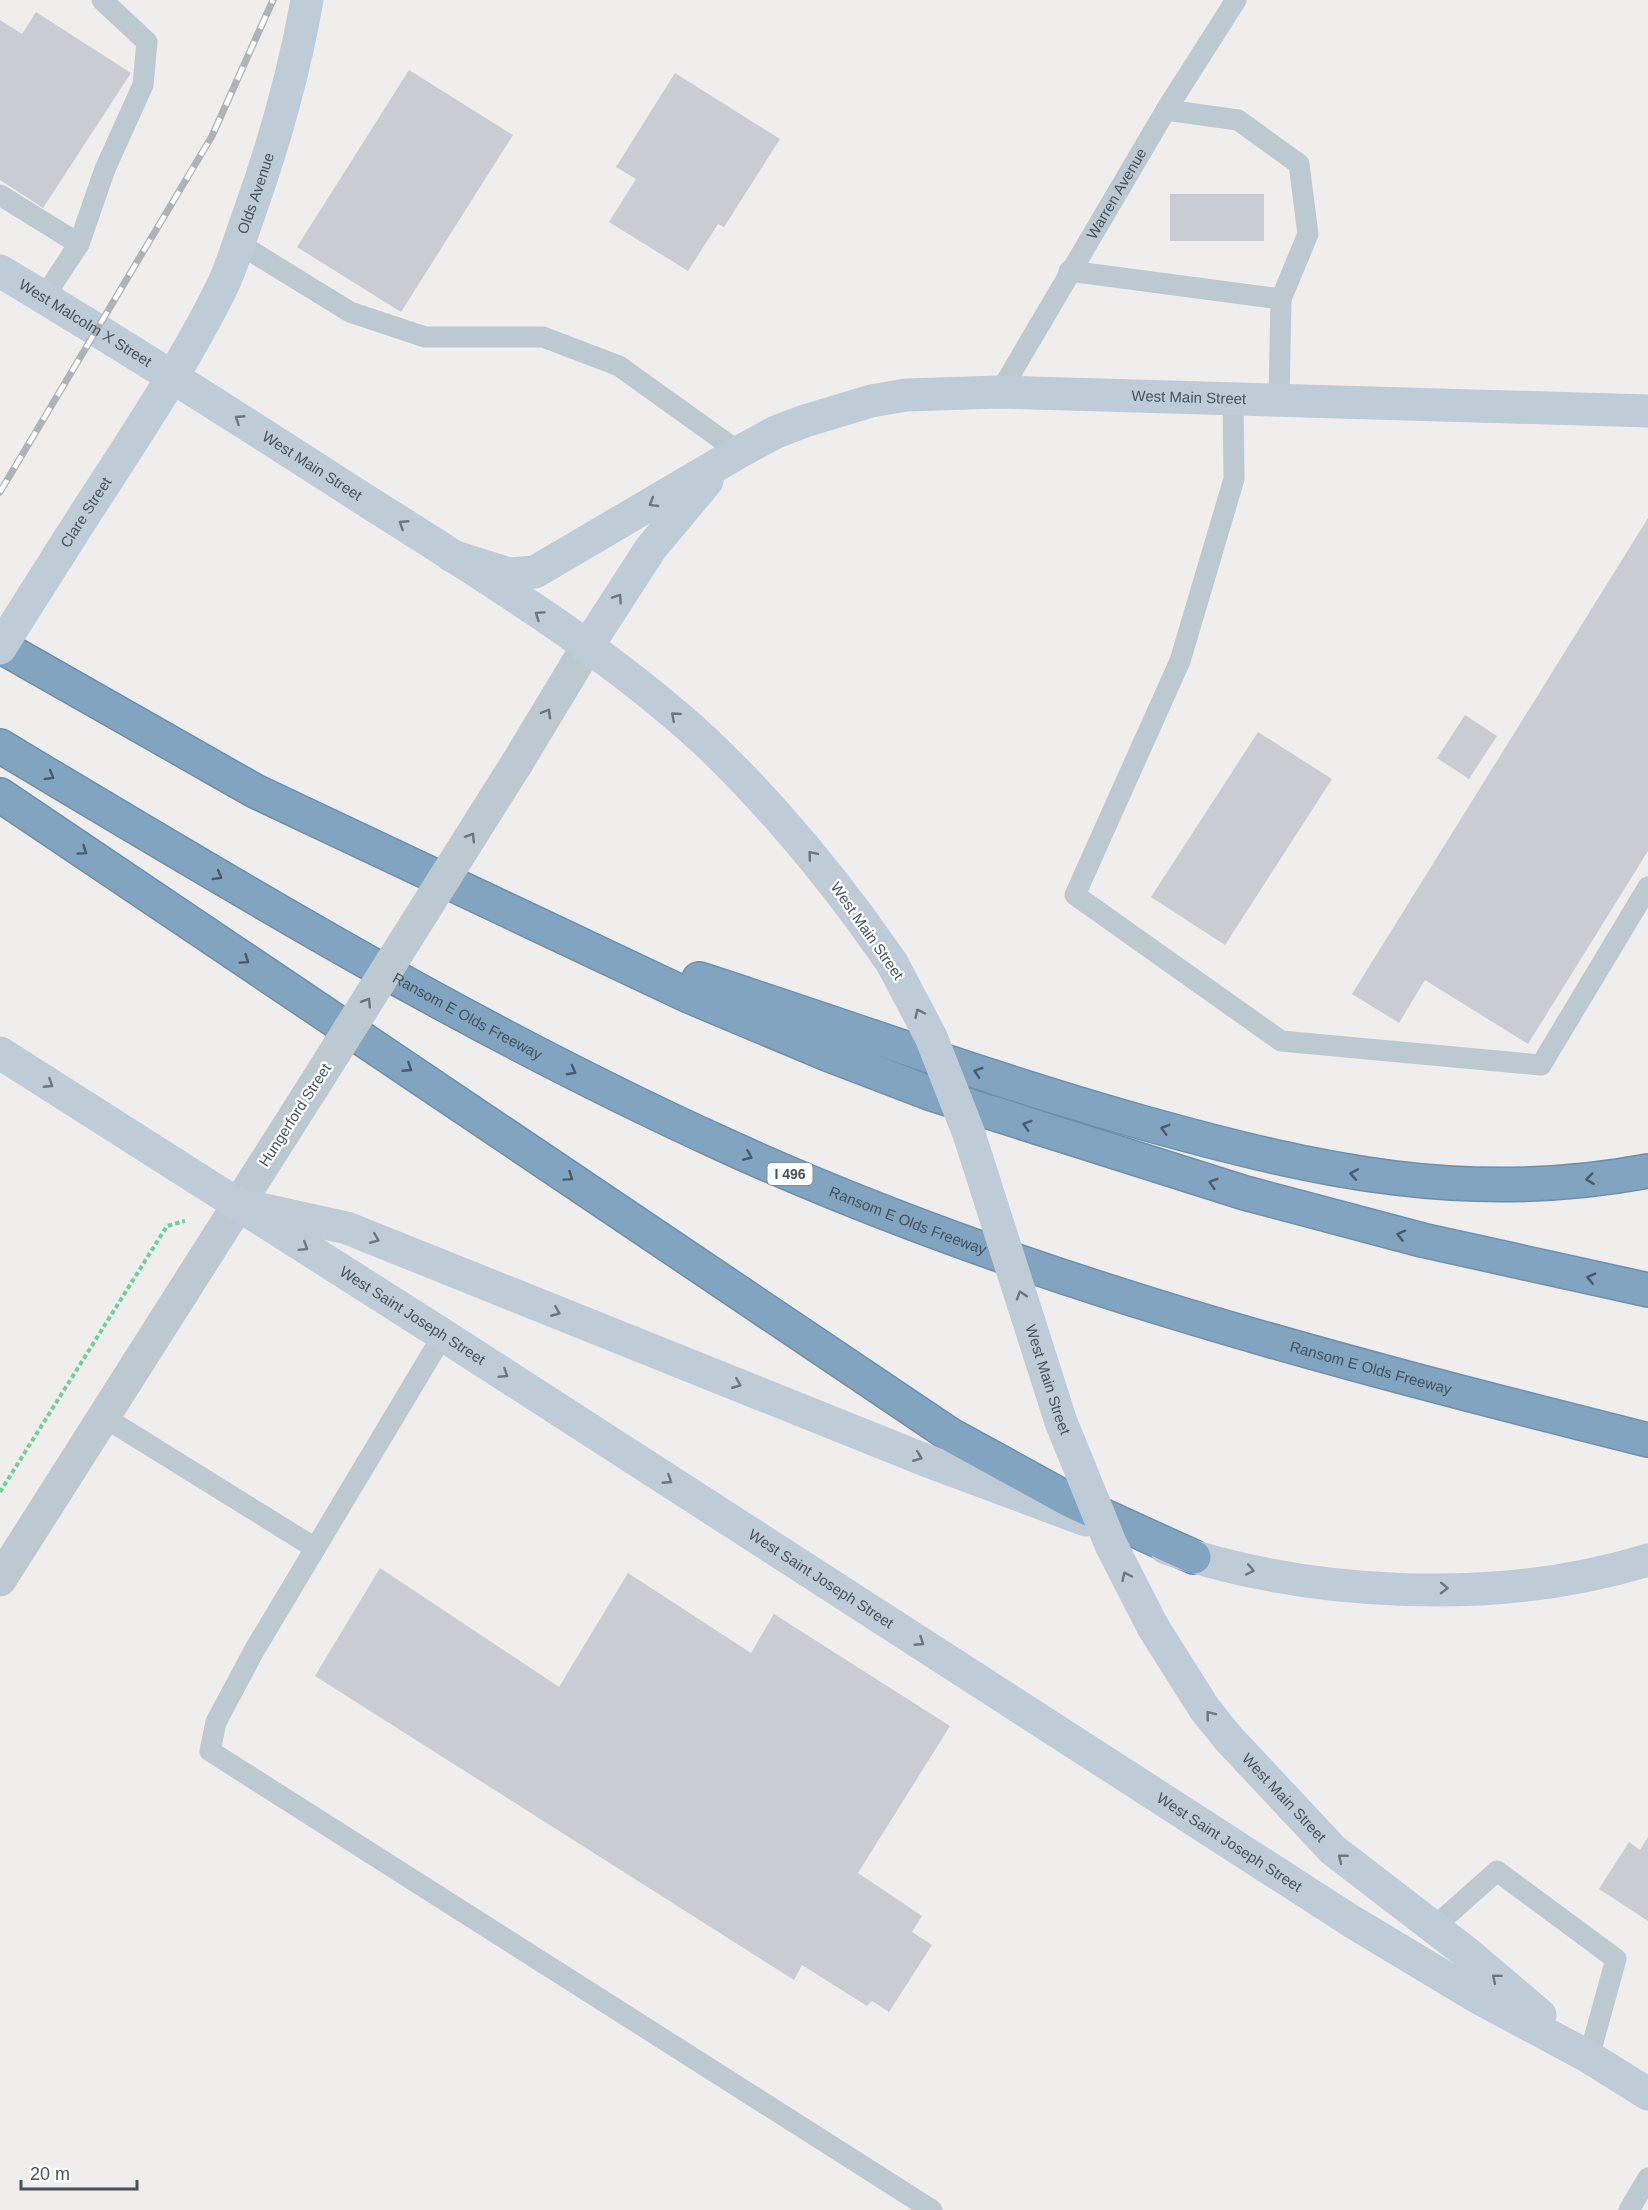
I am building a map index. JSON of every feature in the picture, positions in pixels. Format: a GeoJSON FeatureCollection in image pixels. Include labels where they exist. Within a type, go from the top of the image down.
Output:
{"type":"FeatureCollection","features":[{"type":"Feature","properties":{"kind":"highway"},"geometry":{"type":"LineString","coordinates":[[0,647],[255,791],[689,996],[827,1054],[929,1093],[1027,1125],[1338,1219],[1499,1258],[1648,1290]]}},
{"type":"Feature","properties":{"kind":"highway","name":"Ransom E Olds Freeway"},"geometry":{"type":"LineString","coordinates":[[0,746],[192,861],[455,1010],[618,1095],[814,1184],[1042,1269],[1263,1340],[1392,1376],[1648,1440]]}},
{"type":"Feature","properties":{"kind":"highway"},"geometry":{"type":"LineString","coordinates":[[0,795],[949,1434],[1071,1502],[1194,1557]]}},
{"type":"Feature","properties":{"kind":"highway"},"geometry":{"type":"LineString","coordinates":[[556,933],[986,1075],[1131,1120],[1283,1160],[1393,1180],[1473,1186],[1555,1183],[1648,1171]]}},
{"type":"Feature","properties":{"kind":"street","name":"Olds Avenue"},"geometry":{"type":"LineString","coordinates":[[171,375],[222,287],[238,243],[265,168],[290,86],[307,0]]}},
{"type":"Feature","properties":{"kind":"street","name":"West Malcolm X Street"},"geometry":{"type":"LineString","coordinates":[[0,271],[171,375]]}},
{"type":"Feature","properties":{"kind":"street","name":"West Main Street"},"geometry":{"type":"LineString","coordinates":[[171,375],[452,556],[587,648],[666,708],[743,779],[817,861],[892,963],[931,1037],[969,1134],[1074,1455],[1111,1545],[1153,1627],[1204,1708],[1263,1779],[1332,1850],[1433,1928],[1589,2056]]}},
{"type":"Feature","properties":{"kind":"street","name":"Clare Street"},"geometry":{"type":"LineString","coordinates":[[0,647],[171,375]]}},
{"type":"Feature","properties":{"kind":"street","name":"West Main Street"},"geometry":{"type":"LineString","coordinates":[[452,556],[509,574],[535,572],[739,452],[795,425],[871,400],[926,394],[1000,392],[1648,411]]}},
{"type":"Feature","properties":{"kind":"street","name":"West Main Street"},"geometry":{"type":"LineString","coordinates":[[587,648],[622,591],[671,522],[717,471],[739,452]]}},
{"type":"Feature","properties":{"kind":"street","name":"Hungerford Street"},"geometry":{"type":"LineString","coordinates":[[0,1580],[313,1087],[587,648]]}},
{"type":"Feature","properties":{"kind":"street","name":"West Saint Joseph Street"},"geometry":{"type":"LineString","coordinates":[[0,1053],[443,1335],[1351,1920],[1479,1998],[1589,2056],[1648,2094]]}},
{"type":"Feature","properties":{"kind":"street"},"geometry":{"type":"LineString","coordinates":[[237,1204],[347,1228],[925,1460],[1026,1499],[1194,1557],[1294,1578],[1350,1585],[1458,1588],[1502,1587],[1569,1577],[1648,1560]]}},
{"type":"Feature","properties":{"kind":"lane"},"geometry":{"type":"LineString","coordinates":[[44,297],[79,244],[105,169],[143,85],[147,42],[102,0]]}},
{"type":"Feature","properties":{"kind":"lane","name":"Warren Avenue"},"geometry":{"type":"LineString","coordinates":[[1000,392],[1069,271],[1166,110],[1236,0]]}},
{"type":"Feature","properties":{"kind":"lane"},"geometry":{"type":"LineString","coordinates":[[1166,110],[1238,120],[1299,164],[1308,234],[1281,299],[1279,401]]}},
{"type":"Feature","properties":{"kind":"lane"},"geometry":{"type":"LineString","coordinates":[[0,195],[79,244]]}},
{"type":"Feature","properties":{"kind":"lane"},"geometry":{"type":"LineString","coordinates":[[238,243],[350,312],[424,337],[543,337],[619,366],[739,452]]}},
{"type":"Feature","properties":{"kind":"lane"},"geometry":{"type":"LineString","coordinates":[[1069,271],[1281,299]]}},
{"type":"Feature","properties":{"kind":"lane"},"geometry":{"type":"LineString","coordinates":[[1233,400],[1234,479],[1180,661],[1075,895],[1281,1041],[1541,1065],[1648,887]]}},
{"type":"Feature","properties":{"kind":"lane"},"geometry":{"type":"LineString","coordinates":[[443,1335],[255,1649],[216,1722],[210,1751],[932,2210]]}},
{"type":"Feature","properties":{"kind":"lane"},"geometry":{"type":"LineString","coordinates":[[104,1417],[315,1548]]}},
{"type":"Feature","properties":{"kind":"lane"},"geometry":{"type":"LineString","coordinates":[[1433,1928],[1497,1871],[1616,1959],[1589,2056]]}},
{"type":"Feature","properties":{"kind":"lane"},"geometry":{"type":"LineString","coordinates":[[1629,2210],[1648,2178]]}},
{"type":"Feature","properties":{"kind":"path"},"geometry":{"type":"LineString","coordinates":[[0,1492],[167,1226],[237,1204]]}},
{"type":"Feature","properties":{"kind":"building"},"geometry":{"type":"Polygon","coordinates":[[[36,12],[131,73],[43,208],[0,180],[0,20],[22,34],[36,12]]]}},
{"type":"Feature","properties":{"kind":"building"},"geometry":{"type":"Polygon","coordinates":[[[409,70],[513,135],[401,312],[297,247],[409,70]]]}},
{"type":"Feature","properties":{"kind":"building"},"geometry":{"type":"Polygon","coordinates":[[[675,73],[780,139],[724,227],[718,224],[688,271],[609,222],[636,179],[616,167],[675,73]]]}},
{"type":"Feature","properties":{"kind":"building"},"geometry":{"type":"Polygon","coordinates":[[[1170,194],[1264,194],[1264,241],[1170,241],[1170,194]]]}},
{"type":"Feature","properties":{"kind":"building"},"geometry":{"type":"Polygon","coordinates":[[[1648,518],[1648,851],[1528,1044],[1425,980],[1399,1023],[1352,994],[1648,518]]]}},
{"type":"Feature","properties":{"kind":"building"},"geometry":{"type":"Polygon","coordinates":[[[1465,715],[1497,736],[1469,779],[1437,758],[1465,715]]]}},
{"type":"Feature","properties":{"kind":"building"},"geometry":{"type":"Polygon","coordinates":[[[1258,732],[1332,779],[1225,945],[1151,897],[1258,732]]]}},
{"type":"Feature","properties":{"kind":"building"},"geometry":{"type":"Polygon","coordinates":[[[380,1568],[559,1687],[628,1573],[751,1653],[774,1614],[950,1726],[858,1873],[922,1916],[912,1932],[932,1945],[889,2012],[872,2001],[867,2006],[802,1965],[794,1980],[315,1676],[380,1568]]]}},
{"type":"Feature","properties":{"kind":"building"},"geometry":{"type":"Polygon","coordinates":[[[1648,1837],[1648,1921],[1599,1889],[1629,1842],[1640,1850],[1648,1837]]]}},
{"type":"Feature","properties":{"kind":"railway"},"geometry":{"type":"LineString","coordinates":[[0,492],[212,136],[273,0]]}}]}
